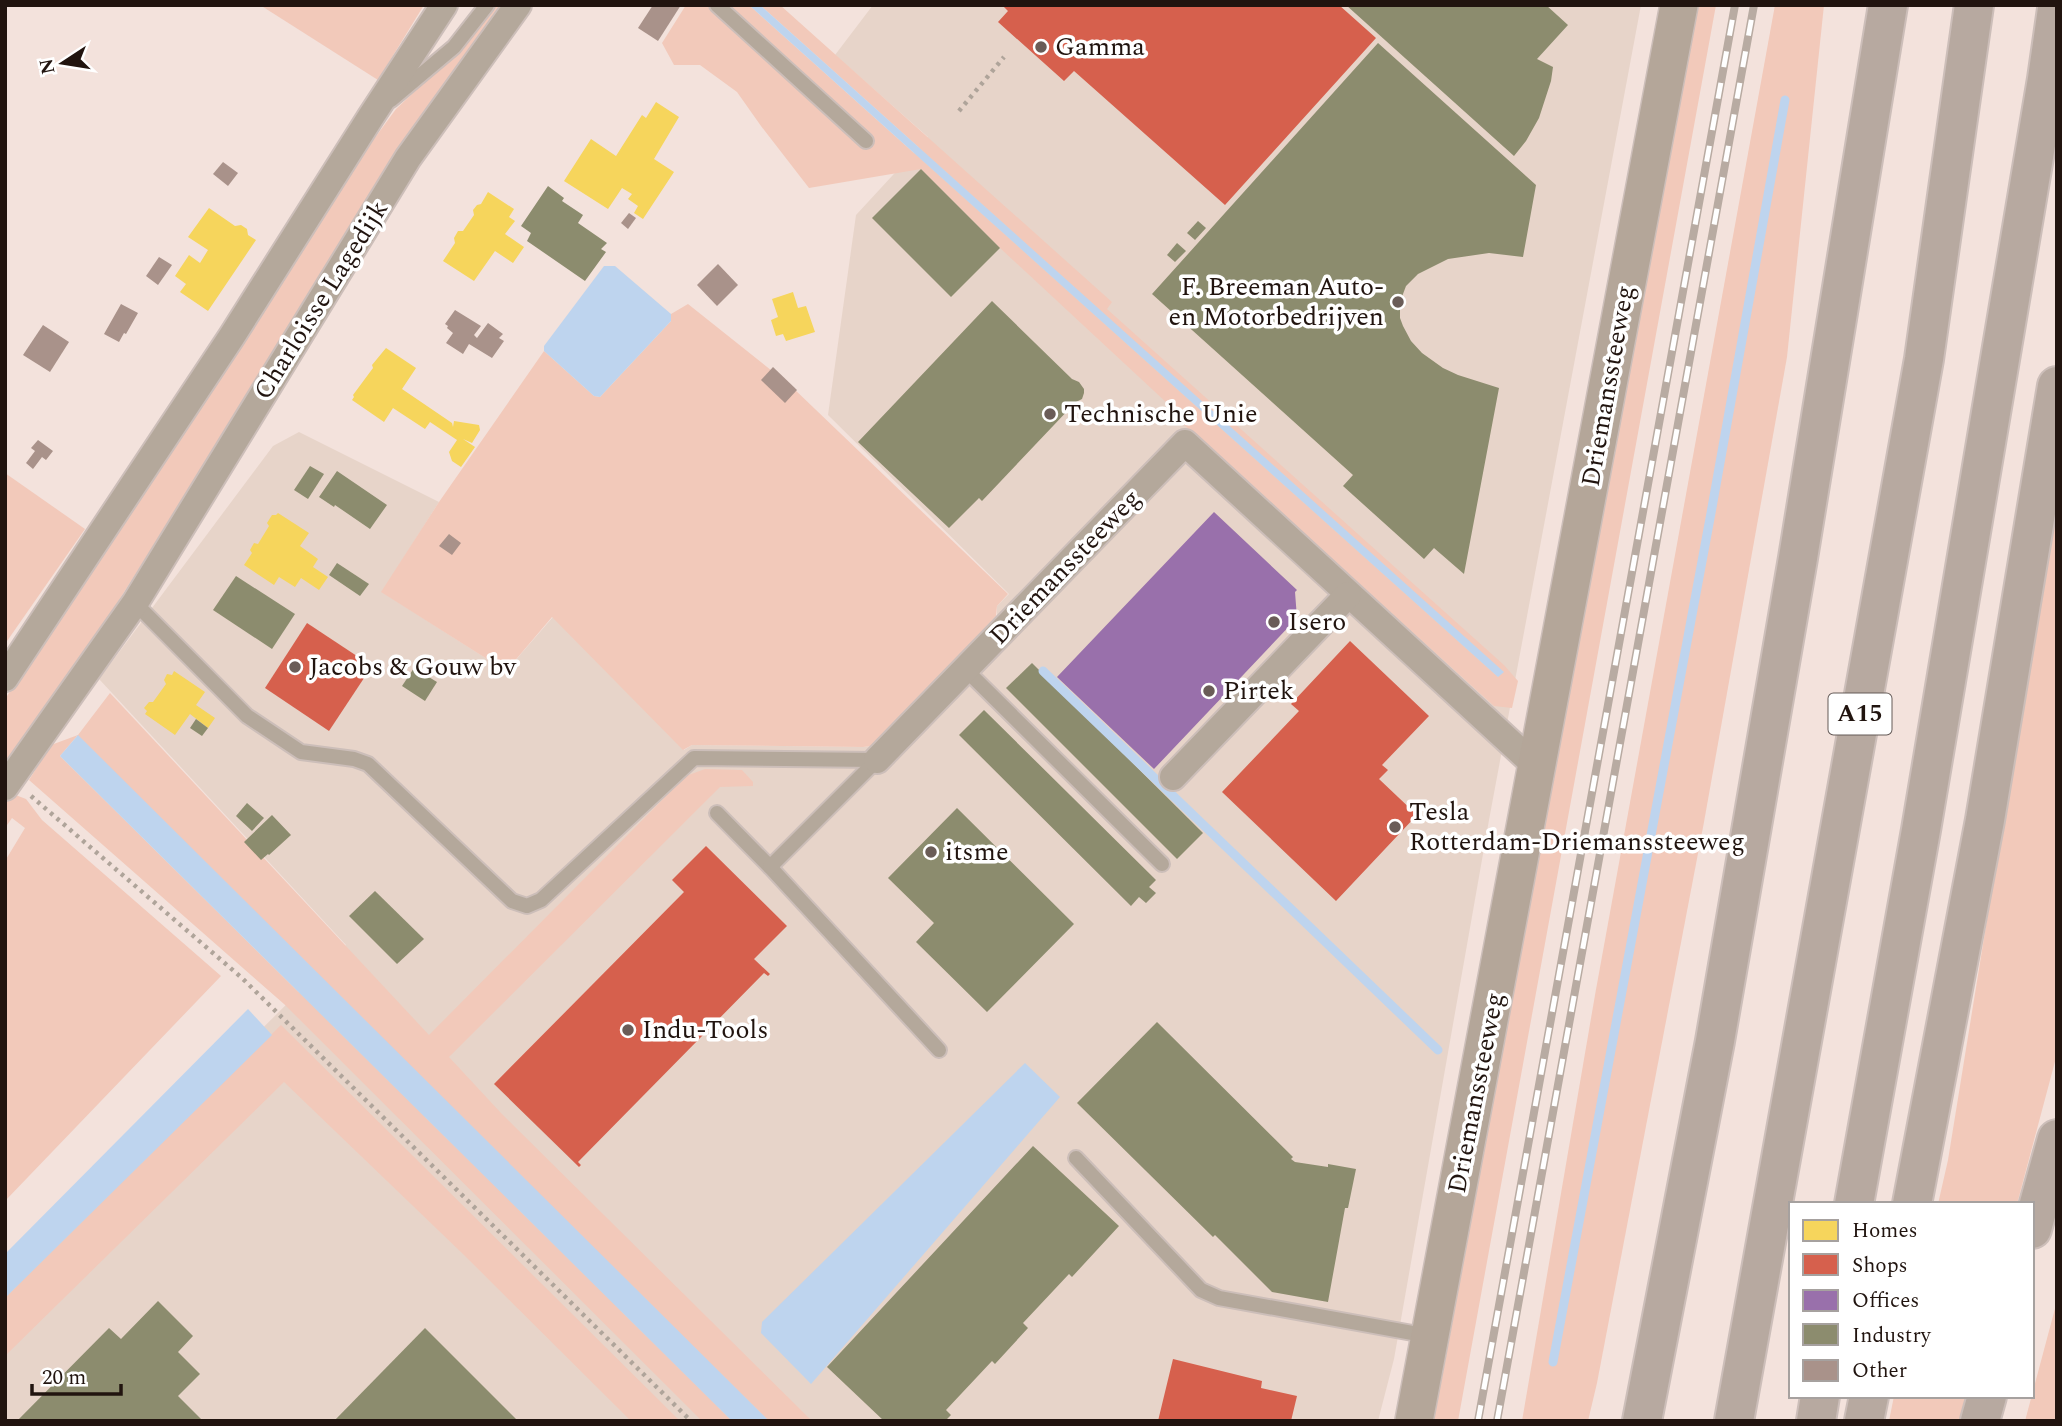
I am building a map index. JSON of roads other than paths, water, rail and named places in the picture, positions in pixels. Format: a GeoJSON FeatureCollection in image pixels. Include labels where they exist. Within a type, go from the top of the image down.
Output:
{"type":"FeatureCollection","features":[{"type":"Feature","properties":{"kind":"highway"},"geometry":{"type":"LineString","coordinates":[[1642,1421],[1718,1027],[1888,5]]}},
{"type":"Feature","properties":{"kind":"highway","name":"A15"},"geometry":{"type":"LineString","coordinates":[[1734,1421],[1924,359],[1973,5]]}},
{"type":"Feature","properties":{"kind":"highway"},"geometry":{"type":"LineString","coordinates":[[1854,1202],[1921,830],[2057,9]]}},
{"type":"Feature","properties":{"kind":"highway"},"geometry":{"type":"LineString","coordinates":[[1912,1202],[1985,820],[2057,386]]}},
{"type":"Feature","properties":{"kind":"highway"},"geometry":{"type":"LineString","coordinates":[[2034,1222],[2057,1139]]}},
{"type":"Feature","properties":{"kind":"highway"},"geometry":{"type":"LineString","coordinates":[[1816,1421],[1820,1398]]}},
{"type":"Feature","properties":{"kind":"highway"},"geometry":{"type":"LineString","coordinates":[[1864,1421],[1869,1398]]}},
{"type":"Feature","properties":{"kind":"highway"},"geometry":{"type":"LineString","coordinates":[[1980,1421],[1986,1398]]}},
{"type":"Feature","properties":{"kind":"main road","name":"Driemanssteeweg"},"geometry":{"type":"LineString","coordinates":[[1414,1421],[1679,5]]}},
{"type":"Feature","properties":{"kind":"street"},"geometry":{"type":"LineString","coordinates":[[5,678],[232,336],[444,5]]}},
{"type":"Feature","properties":{"kind":"street","name":"Charloisse Lagedijk"},"geometry":{"type":"LineString","coordinates":[[8,783],[135,603],[408,158],[518,5]]}},
{"type":"Feature","properties":{"kind":"street","name":"Driemanssteeweg"},"geometry":{"type":"LineString","coordinates":[[877,760],[1185,443],[1536,766]]}},
{"type":"Feature","properties":{"kind":"street"},"geometry":{"type":"LineString","coordinates":[[1173,777],[1348,595]]}},
{"type":"Feature","properties":{"kind":"lane"},"geometry":{"type":"LineString","coordinates":[[370,118],[454,47],[487,5]]}},
{"type":"Feature","properties":{"kind":"lane"},"geometry":{"type":"LineString","coordinates":[[717,5],[866,141]]}},
{"type":"Feature","properties":{"kind":"lane"},"geometry":{"type":"LineString","coordinates":[[135,603],[247,716],[301,752],[354,759],[368,764],[512,901],[527,906],[541,900],[694,758],[877,760]]}},
{"type":"Feature","properties":{"kind":"lane"},"geometry":{"type":"LineString","coordinates":[[965,669],[1162,864]]}},
{"type":"Feature","properties":{"kind":"lane"},"geometry":{"type":"LineString","coordinates":[[770,867],[877,760]]}},
{"type":"Feature","properties":{"kind":"lane"},"geometry":{"type":"LineString","coordinates":[[717,813],[939,1050]]}},
{"type":"Feature","properties":{"kind":"lane"},"geometry":{"type":"LineString","coordinates":[[1076,1158],[1201,1290],[1219,1298],[1429,1336]]}},
{"type":"Feature","properties":{"kind":"water"},"geometry":{"type":"Polygon","coordinates":[[[749,5],[760,5],[1504,672],[1498,677],[749,5]]]}},
{"type":"Feature","properties":{"kind":"water"},"geometry":{"type":"Polygon","coordinates":[[[604,266],[615,266],[671,314],[671,321],[600,397],[594,396],[544,351],[544,346],[604,266]]]}},
{"type":"Feature","properties":{"kind":"water"},"geometry":{"type":"Polygon","coordinates":[[[78,735],[769,1421],[732,1421],[60,756],[78,735]]]}},
{"type":"Feature","properties":{"kind":"water"},"geometry":{"type":"Polygon","coordinates":[[[248,1009],[272,1035],[5,1298],[5,1254],[248,1009]]]}},
{"type":"Feature","properties":{"kind":"water"},"geometry":{"type":"Polygon","coordinates":[[[1025,1063],[1060,1097],[811,1384],[761,1333],[762,1322],[1025,1063]]]}},
{"type":"Feature","properties":{"kind":"waterway"},"geometry":{"type":"LineString","coordinates":[[1553,1362],[1785,100]]}},
{"type":"Feature","properties":{"kind":"waterway"},"geometry":{"type":"LineString","coordinates":[[1043,671],[1438,1050]]}},
{"type":"Feature","properties":{"kind":"railway"},"geometry":{"type":"LineString","coordinates":[[1478,1421],[1735,5]]}},
{"type":"Feature","properties":{"kind":"railway"},"geometry":{"type":"LineString","coordinates":[[1497,1421],[1754,5]]}},
{"type":"Feature","properties":{"kind":"place","name":"Gamma"},"geometry":{"type":"Point","coordinates":[1041,47]}},
{"type":"Feature","properties":{"kind":"place","name":"F. Breeman Auto- en Motorbedrijven"},"geometry":{"type":"Point","coordinates":[1398,302]}},
{"type":"Feature","properties":{"kind":"place","name":"Technische Unie"},"geometry":{"type":"Point","coordinates":[1050,414]}},
{"type":"Feature","properties":{"kind":"place","name":"Isero"},"geometry":{"type":"Point","coordinates":[1274,622]}},
{"type":"Feature","properties":{"kind":"place","name":"Jacobs & Gouw bv"},"geometry":{"type":"Point","coordinates":[295,667]}},
{"type":"Feature","properties":{"kind":"place","name":"Pirtek"},"geometry":{"type":"Point","coordinates":[1209,691]}},
{"type":"Feature","properties":{"kind":"place","name":"Tesla Rotterdam-Driemanssteeweg"},"geometry":{"type":"Point","coordinates":[1395,827]}},
{"type":"Feature","properties":{"kind":"place","name":"itsme"},"geometry":{"type":"Point","coordinates":[931,852]}},
{"type":"Feature","properties":{"kind":"place","name":"Indu-Tools"},"geometry":{"type":"Point","coordinates":[628,1030]}}]}
